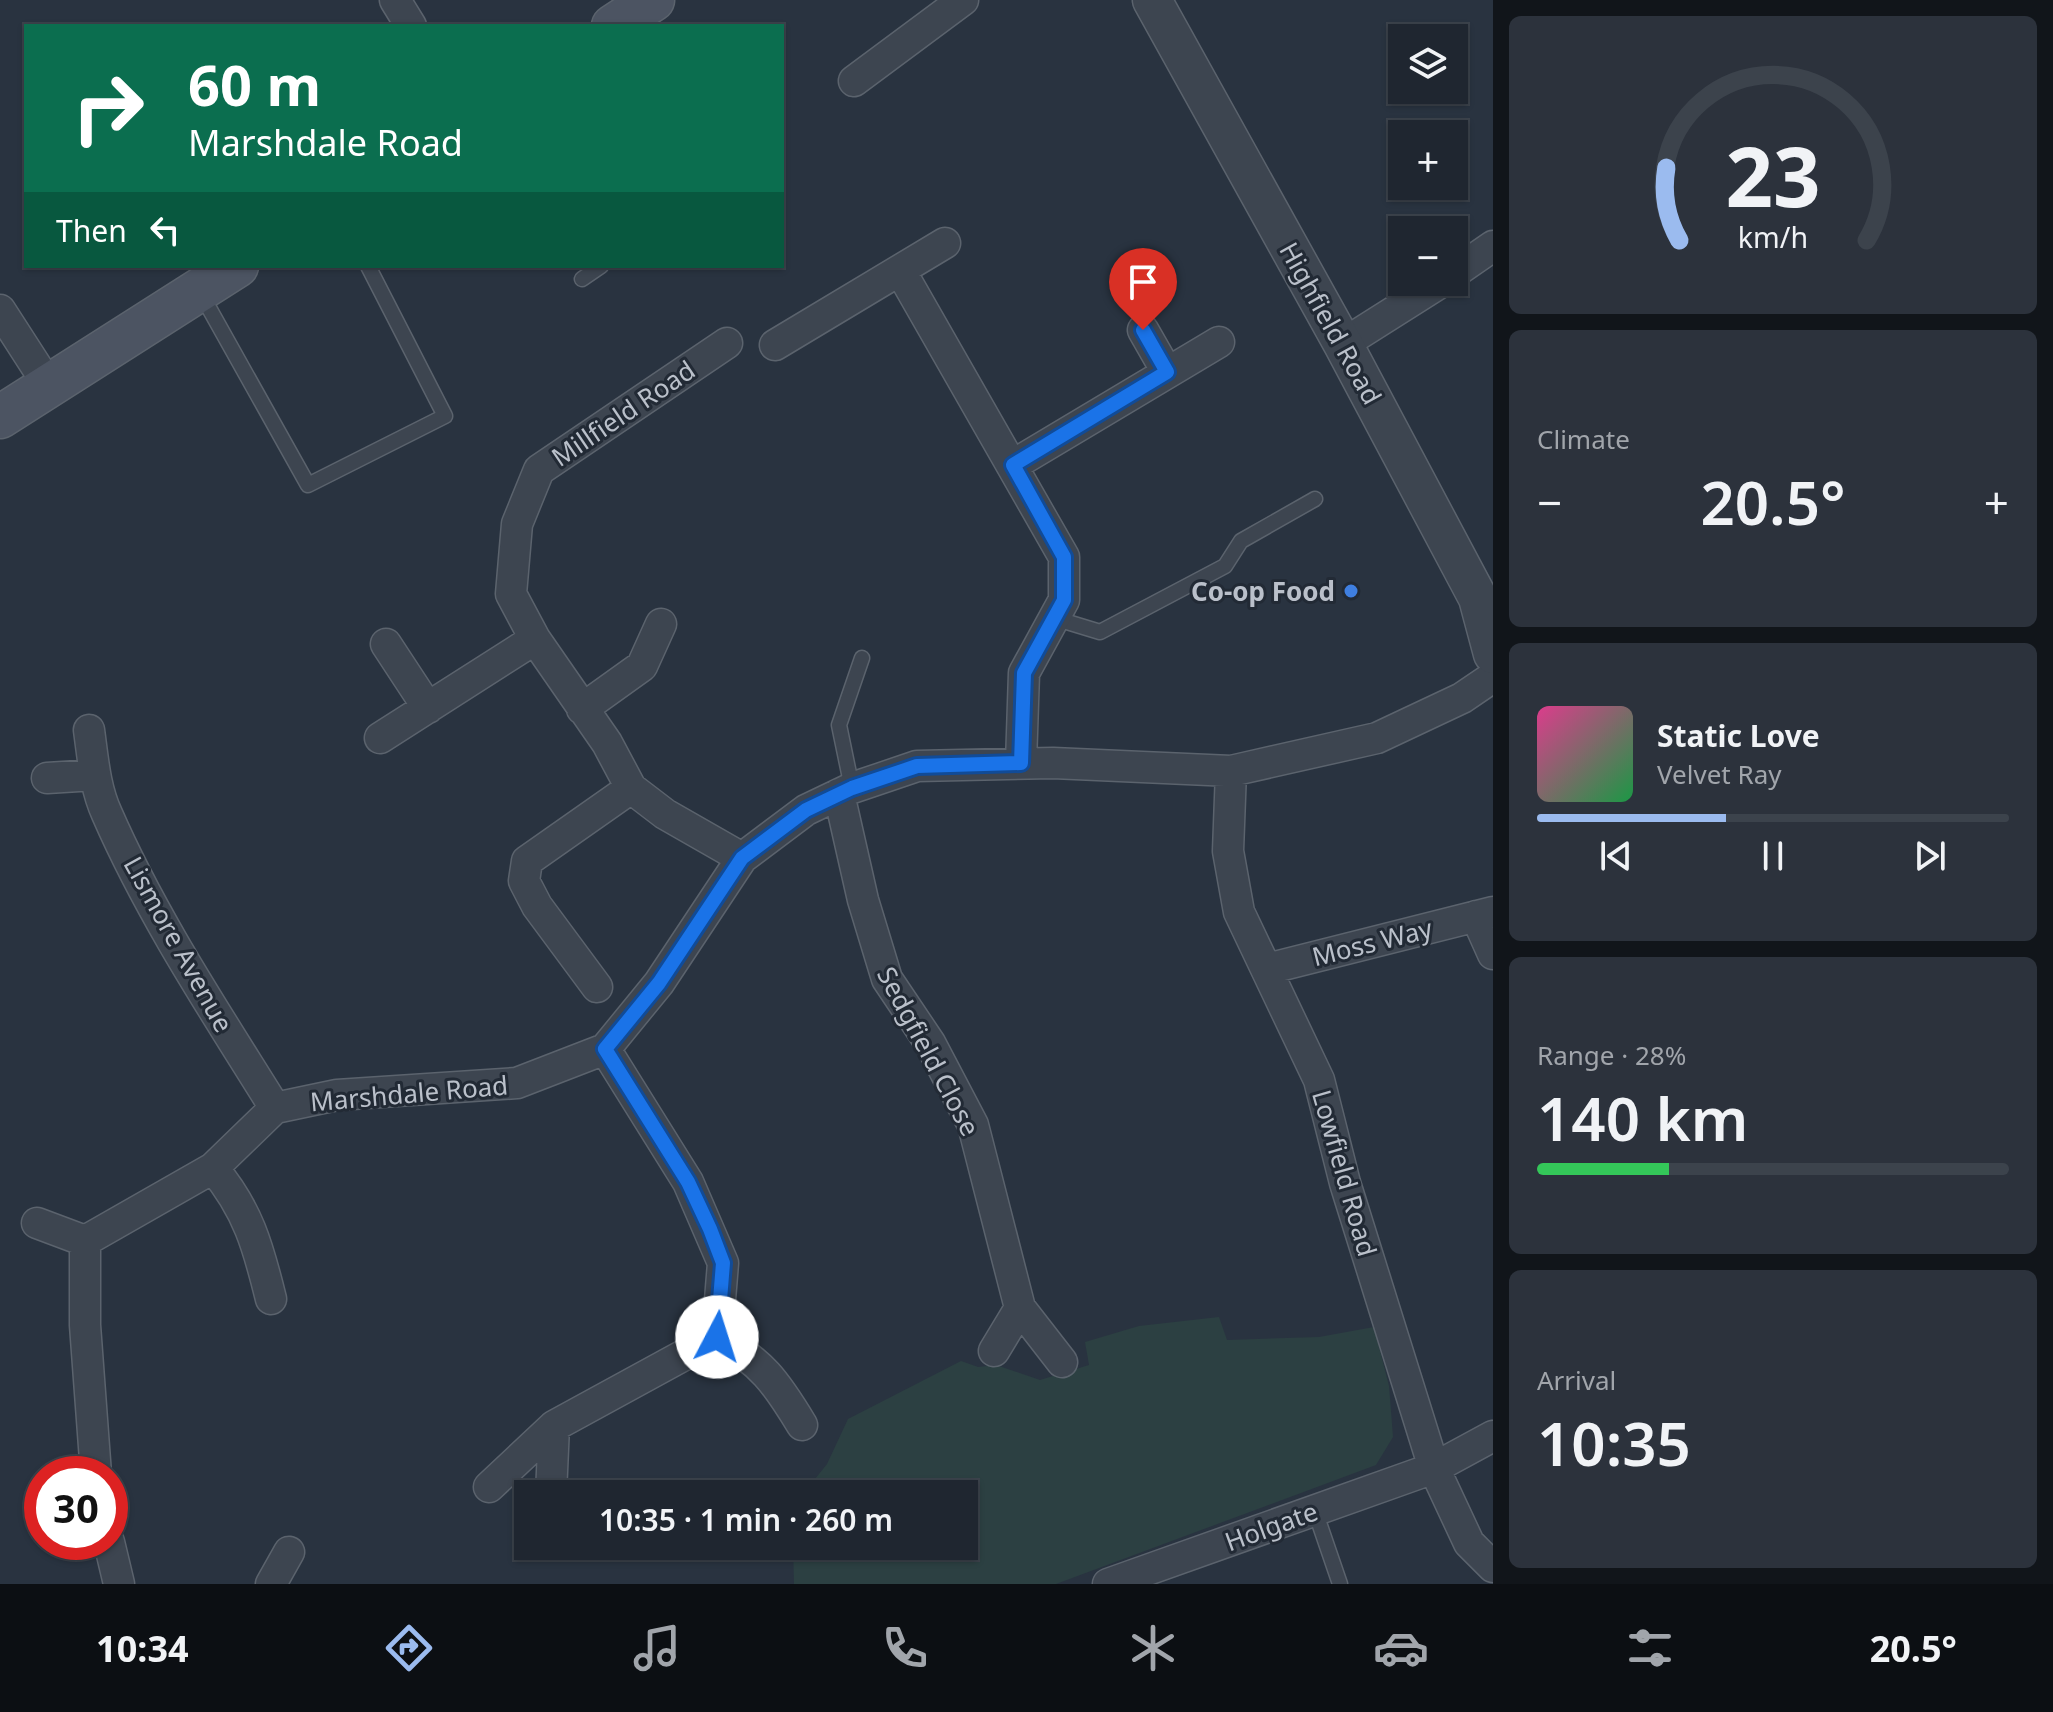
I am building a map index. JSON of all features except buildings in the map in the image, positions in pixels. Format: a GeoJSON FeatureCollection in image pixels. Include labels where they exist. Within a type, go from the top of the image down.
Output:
{"type":"FeatureCollection","features":[{"type":"Feature","properties":{"kind":"main road"},"geometry":{"type":"LineString","coordinates":[[616,24],[653,0]]}},
{"type":"Feature","properties":{"kind":"main road"},"geometry":{"type":"LineString","coordinates":[[0,417],[234,268]]}},
{"type":"Feature","properties":{"kind":"street"},"geometry":{"type":"LineString","coordinates":[[395,0],[410,24]]}},
{"type":"Feature","properties":{"kind":"street"},"geometry":{"type":"LineString","coordinates":[[854,81],[963,0]]}},
{"type":"Feature","properties":{"kind":"street","name":"Highfield Road"},"geometry":{"type":"LineString","coordinates":[[1160,3],[1478,598],[1493,654]]}},
{"type":"Feature","properties":{"kind":"street"},"geometry":{"type":"LineString","coordinates":[[775,345],[945,243]]}},
{"type":"Feature","properties":{"kind":"street"},"geometry":{"type":"LineString","coordinates":[[1468,263],[1493,246]]}},
{"type":"Feature","properties":{"kind":"street"},"geometry":{"type":"LineString","coordinates":[[900,270],[1064,557],[1064,600],[1024,673],[1021,763]]}},
{"type":"Feature","properties":{"kind":"street"},"geometry":{"type":"LineString","coordinates":[[1343,344],[1419,296]]}},
{"type":"Feature","properties":{"kind":"street"},"geometry":{"type":"LineString","coordinates":[[0,310],[49,386]]}},
{"type":"Feature","properties":{"kind":"street"},"geometry":{"type":"LineString","coordinates":[[1143,330],[1167,372]]}},
{"type":"Feature","properties":{"kind":"street"},"geometry":{"type":"LineString","coordinates":[[1013,465],[1219,342]]}},
{"type":"Feature","properties":{"kind":"street","name":"Millfield Road"},"geometry":{"type":"LineString","coordinates":[[727,343],[539,470],[517,524],[511,594],[535,639],[607,743],[631,788],[665,814],[742,858]]}},
{"type":"Feature","properties":{"kind":"street"},"geometry":{"type":"LineString","coordinates":[[582,709],[642,666],[661,624]]}},
{"type":"Feature","properties":{"kind":"street"},"geometry":{"type":"LineString","coordinates":[[380,738],[535,639]]}},
{"type":"Feature","properties":{"kind":"street"},"geometry":{"type":"LineString","coordinates":[[386,644],[428,708]]}},
{"type":"Feature","properties":{"kind":"street","name":"Marshdale Road"},"geometry":{"type":"LineString","coordinates":[[85,1241],[213,1168],[275,1108],[337,1095],[517,1083],[605,1049],[659,983],[742,858],[806,810],[845,791],[917,766],[1021,763],[1231,771],[1377,738],[1462,698],[1493,677]]}},
{"type":"Feature","properties":{"kind":"street","name":"Lismore Avenue"},"geometry":{"type":"LineString","coordinates":[[89,730],[95,775],[106,813],[186,965],[275,1108]]}},
{"type":"Feature","properties":{"kind":"street","name":"Lowfield Road"},"geometry":{"type":"LineString","coordinates":[[1231,771],[1228,851],[1239,912],[1319,1080],[1345,1183],[1434,1468],[1469,1543],[1493,1567]]}},
{"type":"Feature","properties":{"kind":"street"},"geometry":{"type":"LineString","coordinates":[[47,778],[95,775]]}},
{"type":"Feature","properties":{"kind":"street"},"geometry":{"type":"LineString","coordinates":[[597,987],[537,906],[524,881],[527,861],[631,788]]}},
{"type":"Feature","properties":{"kind":"street","name":"Sedgfield Close"},"geometry":{"type":"LineString","coordinates":[[845,791],[863,900],[887,979],[930,1043],[973,1125],[1020,1308],[1062,1362]]}},
{"type":"Feature","properties":{"kind":"street","name":"Moss Way"},"geometry":{"type":"LineString","coordinates":[[1267,969],[1484,914],[1493,954]]}},
{"type":"Feature","properties":{"kind":"street"},"geometry":{"type":"LineString","coordinates":[[605,1049],[688,1182],[710,1229],[723,1263],[717,1337]]}},
{"type":"Feature","properties":{"kind":"street"},"geometry":{"type":"LineString","coordinates":[[213,1168],[238,1198],[257,1243],[271,1299]]}},
{"type":"Feature","properties":{"kind":"street"},"geometry":{"type":"LineString","coordinates":[[37,1223],[85,1241],[85,1325],[95,1456]]}},
{"type":"Feature","properties":{"kind":"street"},"geometry":{"type":"LineString","coordinates":[[994,1351],[1020,1308]]}},
{"type":"Feature","properties":{"kind":"street"},"geometry":{"type":"LineString","coordinates":[[717,1337],[750,1355],[772,1376],[802,1425]]}},
{"type":"Feature","properties":{"kind":"street"},"geometry":{"type":"LineString","coordinates":[[489,1487],[554,1426],[717,1337]]}},
{"type":"Feature","properties":{"kind":"street"},"geometry":{"type":"LineString","coordinates":[[552,1480],[554,1426]]}},
{"type":"Feature","properties":{"kind":"street","name":"Holgate"},"geometry":{"type":"LineString","coordinates":[[1108,1584],[1434,1468],[1493,1436]]}},
{"type":"Feature","properties":{"kind":"street"},"geometry":{"type":"LineString","coordinates":[[271,1584],[289,1552]]}},
{"type":"Feature","properties":{"kind":"street"},"geometry":{"type":"LineString","coordinates":[[113,1560],[119,1584]]}},
{"type":"Feature","properties":{"kind":"lane"},"geometry":{"type":"LineString","coordinates":[[199,290],[308,485],[445,416],[369,268]]}},
{"type":"Feature","properties":{"kind":"lane"},"geometry":{"type":"LineString","coordinates":[[582,279],[598,268]]}},
{"type":"Feature","properties":{"kind":"lane"},"geometry":{"type":"LineString","coordinates":[[1054,618],[1100,632],[1225,566],[1241,541],[1315,499]]}},
{"type":"Feature","properties":{"kind":"lane"},"geometry":{"type":"LineString","coordinates":[[845,791],[839,725],[862,658]]}},
{"type":"Feature","properties":{"kind":"lane"},"geometry":{"type":"LineString","coordinates":[[1315,1511],[1340,1584]]}},
{"type":"Feature","properties":{"kind":"green space"},"geometry":{"type":"Polygon","coordinates":[[[1219,1317],[1227,1340],[1319,1337],[1374,1327],[1389,1386],[1393,1437],[1376,1465],[1056,1584],[794,1584],[793,1560],[978,1560],[978,1480],[814,1480],[827,1464],[848,1419],[961,1361],[978,1367],[996,1365],[1040,1380],[1089,1365],[1085,1342],[1139,1326],[1219,1317]]]}},
{"type":"Feature","properties":{"kind":"place","name":"Co-op Food"},"geometry":{"type":"Point","coordinates":[1351,591]}},
{"type":"Feature","properties":{"kind":"route"},"geometry":{"type":"LineString","coordinates":[[717,1337],[723,1263],[710,1229],[688,1182],[605,1049],[659,983],[742,858],[806,810],[852,788],[917,766],[1021,763],[1024,673],[1064,600],[1064,557],[1013,465],[1167,372],[1143,330]]}}]}
